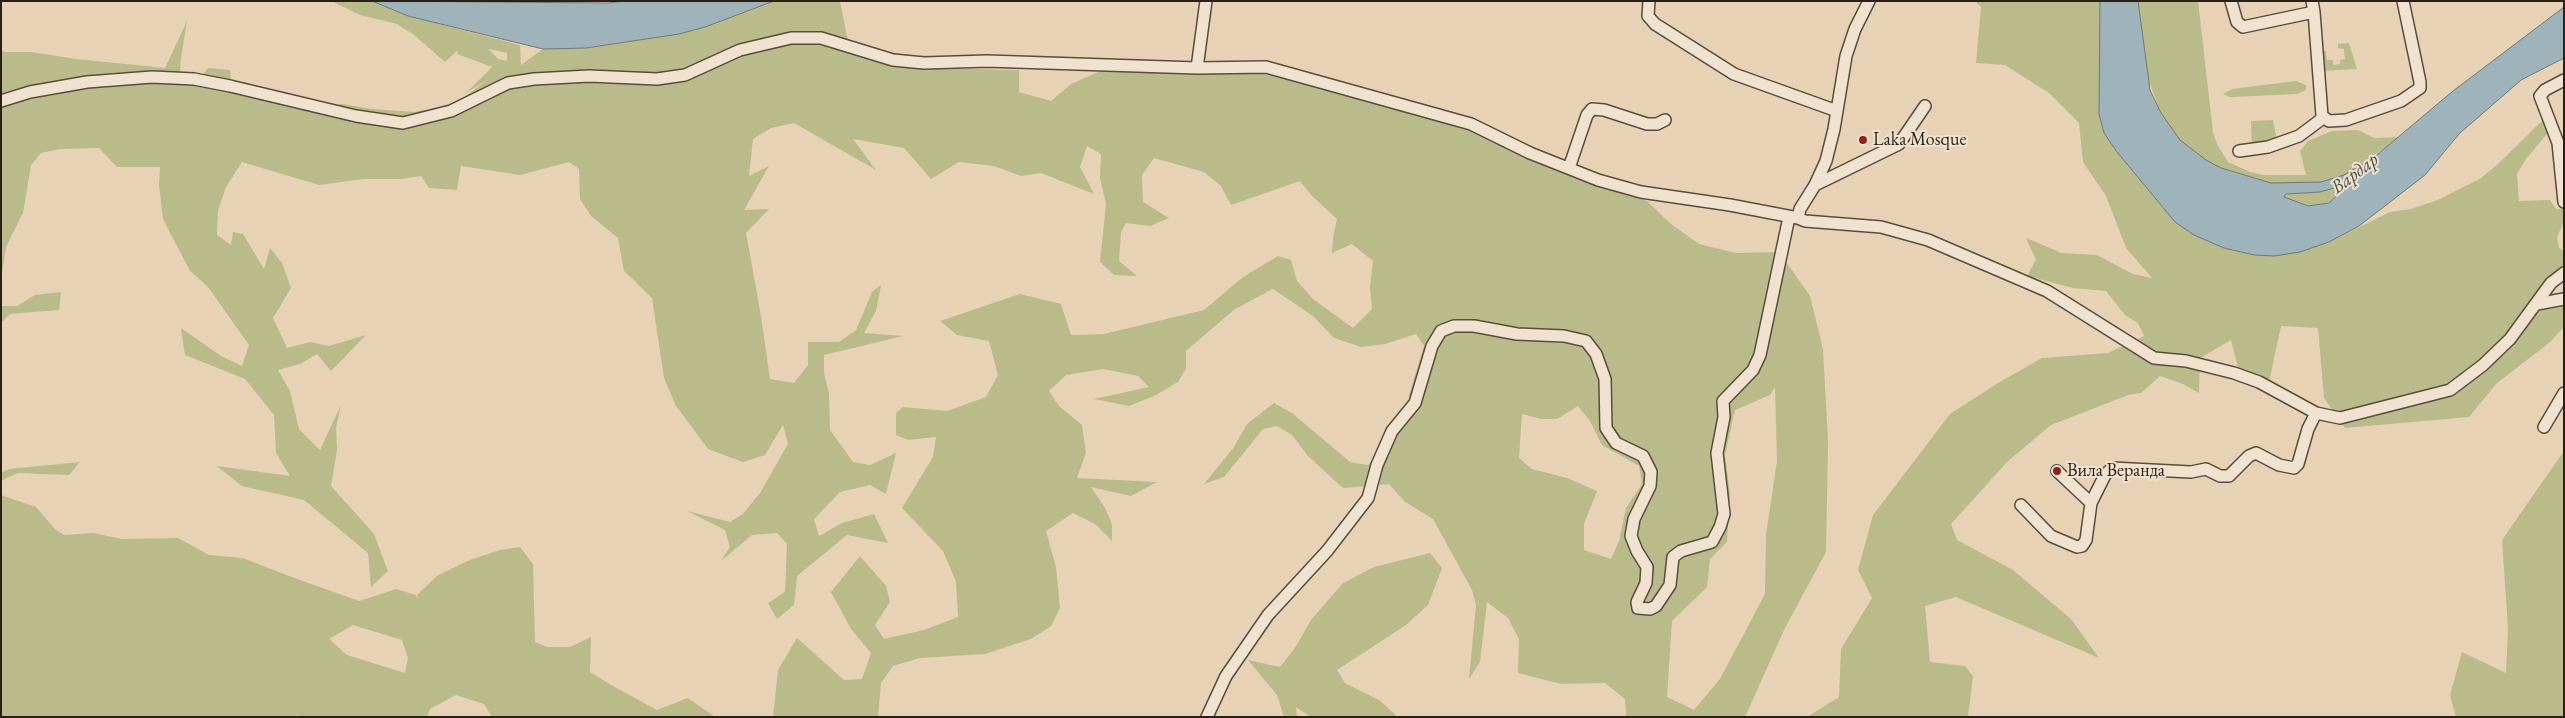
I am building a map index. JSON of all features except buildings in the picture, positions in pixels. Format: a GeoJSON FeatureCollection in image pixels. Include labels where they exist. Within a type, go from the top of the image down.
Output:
{"type":"FeatureCollection","features":[{"type":"Feature","properties":{"kind":"street"},"geometry":{"type":"LineString","coordinates":[[1197,68],[1206,1]]}},
{"type":"Feature","properties":{"kind":"street"},"geometry":{"type":"LineString","coordinates":[[1649,1],[1648,16],[1655,24],[1734,74],[1837,111]]}},
{"type":"Feature","properties":{"kind":"street"},"geometry":{"type":"LineString","coordinates":[[1207,717],[1226,676],[1268,615],[1327,551],[1368,498],[1377,466],[1392,431],[1415,404],[1432,346],[1441,331],[1454,326],[1474,326],[1517,334],[1564,336],[1586,341],[1596,354],[1605,379],[1606,428],[1616,443],[1643,456],[1650,472],[1650,486],[1634,519],[1631,536],[1637,551],[1648,567],[1646,583],[1637,602],[1638,608],[1650,609],[1656,606],[1670,585],[1673,557],[1681,551],[1712,542],[1720,527],[1724,514],[1716,452],[1724,417],[1723,401],[1753,370],[1760,355],[1793,217],[1815,184],[1826,161],[1846,56],[1855,29],[1869,1]]}},
{"type":"Feature","properties":{"kind":"street"},"geometry":{"type":"LineString","coordinates":[[2231,1],[2234,15],[2242,27],[2313,7],[2323,118]]}},
{"type":"Feature","properties":{"kind":"street"},"geometry":{"type":"LineString","coordinates":[[2323,118],[2333,121],[2353,118],[2410,96],[2418,90],[2420,82],[2403,1]]}},
{"type":"Feature","properties":{"kind":"street"},"geometry":{"type":"LineString","coordinates":[[1,101],[30,92],[86,82],[152,77],[186,79],[230,86],[356,116],[403,123],[451,111],[508,83],[534,79],[589,76],[657,79],[685,75],[740,50],[791,38],[820,38],[892,60],[924,63],[1021,62],[1197,68],[1266,68],[1457,120],[1598,180],[1640,192],[1730,205],[1818,223],[1881,227],[1928,240],[2047,291],[2154,358],[2208,366],[2259,382],[2316,413],[2340,418],[2450,390],[2483,365],[2510,339],[2551,283],[2564,273]]}},
{"type":"Feature","properties":{"kind":"street"},"geometry":{"type":"LineString","coordinates":[[2564,80],[2545,90],[2540,98],[2556,138],[2564,202]]}},
{"type":"Feature","properties":{"kind":"street"},"geometry":{"type":"LineString","coordinates":[[1815,184],[1899,144],[1925,106]]}},
{"type":"Feature","properties":{"kind":"street"},"geometry":{"type":"LineString","coordinates":[[1569,168],[1587,115],[1592,109],[1604,110],[1647,124],[1657,124],[1665,120]]}},
{"type":"Feature","properties":{"kind":"street"},"geometry":{"type":"LineString","coordinates":[[2239,151],[2268,147],[2299,136],[2323,118]]}},
{"type":"Feature","properties":{"kind":"street"},"geometry":{"type":"LineString","coordinates":[[2536,304],[2564,299]]}},
{"type":"Feature","properties":{"kind":"street"},"geometry":{"type":"LineString","coordinates":[[2544,427],[2564,393]]}},
{"type":"Feature","properties":{"kind":"street"},"geometry":{"type":"LineString","coordinates":[[2021,505],[2051,536],[2077,547],[2082,546],[2086,540],[2092,502],[2105,475],[2112,468],[2192,472],[2206,469],[2220,476],[2229,476],[2248,456],[2256,453],[2279,464],[2294,468],[2298,464],[2305,436],[2316,413]]}},
{"type":"Feature","properties":{"kind":"street"},"geometry":{"type":"LineString","coordinates":[[2057,471],[2092,502]]}},
{"type":"Feature","properties":{"kind":"green space"},"geometry":{"type":"Polygon","coordinates":[[[331,1],[372,1],[408,16],[520,45],[521,65],[543,49],[586,48],[679,34],[705,27],[774,1],[840,1],[850,52],[901,64],[937,68],[1019,70],[1019,92],[1051,101],[1071,84],[1103,70],[1204,74],[1248,71],[1305,83],[1466,127],[1521,155],[1647,201],[1671,224],[1699,244],[1736,253],[1775,252],[1786,262],[1810,296],[1823,349],[1828,441],[1826,552],[1785,628],[1745,717],[1626,717],[1625,699],[1605,683],[1561,684],[1518,673],[1519,639],[1508,618],[1487,602],[1480,662],[1469,679],[1476,605],[1472,590],[1433,519],[1404,501],[1389,484],[1343,488],[1308,456],[1292,435],[1277,426],[1263,429],[1224,477],[1204,484],[1234,447],[1247,424],[1274,403],[1292,413],[1350,462],[1368,465],[1407,422],[1409,395],[1424,346],[1416,334],[1385,344],[1361,347],[1334,338],[1313,316],[1273,289],[1235,309],[1186,351],[1186,369],[1178,382],[1156,395],[1129,406],[1094,399],[1149,387],[1138,376],[1103,369],[1066,375],[1049,391],[1059,406],[1082,425],[1086,453],[1077,478],[1157,482],[1131,496],[1091,487],[1105,508],[1112,524],[1112,541],[1095,524],[1073,513],[1046,531],[1056,567],[1060,608],[1051,626],[1031,639],[985,654],[920,658],[893,666],[881,683],[878,717],[773,717],[778,670],[797,638],[844,680],[862,679],[871,653],[851,629],[831,592],[860,556],[886,586],[890,602],[875,625],[884,639],[924,630],[958,617],[956,582],[943,551],[902,508],[933,457],[936,437],[908,440],[896,435],[896,413],[903,407],[947,411],[986,397],[998,375],[989,341],[957,335],[940,321],[1020,294],[1061,304],[1071,335],[1104,334],[1204,310],[1243,277],[1278,256],[1291,260],[1297,281],[1313,299],[1353,328],[1372,309],[1370,287],[1373,261],[1352,244],[1332,253],[1337,219],[1312,196],[1300,181],[1231,205],[1221,186],[1204,172],[1154,158],[1142,175],[1143,202],[1169,218],[1150,226],[1126,223],[1121,232],[1119,261],[1137,276],[1114,275],[1100,262],[1106,204],[1100,178],[1101,154],[1087,146],[1080,167],[1094,194],[1041,173],[1021,176],[994,166],[959,162],[931,179],[904,148],[853,139],[876,170],[794,123],[771,128],[753,139],[749,176],[769,166],[744,210],[769,209],[746,233],[770,379],[794,383],[808,365],[808,342],[839,342],[856,330],[872,292],[881,285],[876,311],[864,333],[903,336],[824,355],[824,373],[829,393],[830,430],[853,462],[870,465],[896,453],[886,494],[870,485],[840,492],[814,519],[819,536],[842,523],[874,514],[888,543],[847,535],[797,576],[794,605],[777,619],[768,603],[785,592],[787,544],[777,533],[752,535],[721,561],[730,547],[725,530],[687,511],[730,522],[743,514],[760,493],[788,444],[783,425],[765,455],[743,462],[708,449],[676,406],[664,378],[652,298],[624,271],[618,238],[591,216],[580,199],[579,169],[569,162],[520,175],[461,166],[457,190],[429,188],[421,176],[402,179],[364,179],[319,185],[242,162],[226,187],[218,210],[217,235],[231,245],[233,232],[243,234],[264,269],[270,248],[282,263],[291,288],[273,318],[287,348],[310,342],[329,346],[366,335],[331,371],[317,354],[300,364],[278,370],[290,391],[299,429],[320,450],[341,405],[336,427],[337,450],[331,486],[374,534],[388,571],[371,587],[368,553],[304,500],[242,486],[217,466],[290,476],[276,453],[274,415],[245,379],[185,355],[181,328],[221,356],[242,366],[249,345],[208,287],[190,271],[163,219],[159,185],[160,167],[117,167],[99,148],[61,149],[41,153],[31,165],[23,213],[6,247],[1,280],[1,50],[5,52],[31,52],[76,59],[165,68],[187,21],[179,83],[196,83],[208,68],[230,70],[232,90],[300,106],[343,104],[372,109],[414,112],[441,107],[462,99],[487,80],[466,93],[492,67],[457,54],[458,50],[445,62],[414,35],[397,24],[360,15],[331,1]],[[489,49],[498,59],[507,61],[507,53],[489,49]],[[1775,387],[1770,395],[1735,410],[1725,455],[1730,493],[1727,542],[1710,559],[1707,587],[1672,621],[1667,697],[1694,710],[1720,679],[1765,594],[1766,535],[1777,461],[1775,387]],[[1578,406],[1557,419],[1541,419],[1522,414],[1519,458],[1532,469],[1567,478],[1597,491],[1584,524],[1584,550],[1611,559],[1619,541],[1626,508],[1642,484],[1639,466],[1602,445],[1590,421],[1578,406]]]}},
{"type":"Feature","properties":{"kind":"green space"},"geometry":{"type":"Polygon","coordinates":[[[1975,1],[2100,1],[2099,114],[2117,152],[2175,222],[2194,235],[2224,248],[2254,255],[2329,242],[2390,212],[2411,209],[2438,200],[2481,178],[2547,116],[2552,128],[2526,159],[2517,174],[2519,201],[2550,200],[2556,209],[2564,209],[2564,222],[2557,237],[2559,248],[2564,251],[2564,270],[2558,269],[2548,296],[2564,305],[2564,327],[2549,343],[2497,383],[2469,417],[2345,428],[2324,398],[2318,328],[2281,326],[2269,382],[2239,372],[2231,340],[2200,358],[2199,393],[2183,384],[2160,376],[2141,393],[2128,395],[2051,425],[2007,462],[1951,524],[1957,540],[2013,570],[2071,619],[2099,658],[1956,597],[1925,606],[1930,662],[1965,666],[1973,676],[1968,717],[1807,717],[1839,697],[1841,649],[1872,598],[1858,570],[1873,515],[1950,414],[1998,383],[2042,358],[2108,353],[2144,336],[2138,323],[2125,315],[2106,291],[2073,288],[2027,276],[2036,260],[2026,238],[2062,253],[2097,255],[2133,274],[2152,278],[2126,248],[2106,196],[2083,162],[2079,123],[2049,93],[2005,65],[1976,63],[1981,7],[1975,1]]]}},
{"type":"Feature","properties":{"kind":"green space"},"geometry":{"type":"Polygon","coordinates":[[[2138,1],[2198,1],[2213,132],[2217,144],[2228,162],[2250,172],[2264,175],[2306,175],[2300,151],[2308,141],[2332,131],[2358,130],[2374,138],[2400,137],[2344,175],[2321,182],[2271,183],[2221,168],[2206,160],[2180,140],[2161,113],[2147,76],[2138,1]]]}},
{"type":"Feature","properties":{"kind":"green space"},"geometry":{"type":"Polygon","coordinates":[[[2349,43],[2357,69],[2321,71],[2321,51],[2326,51],[2327,60],[2333,60],[2333,65],[2340,64],[2340,60],[2345,59],[2344,49],[2338,48],[2338,44],[2349,43]]]}},
{"type":"Feature","properties":{"kind":"green space"},"geometry":{"type":"Polygon","coordinates":[[[2296,81],[2306,85],[2306,90],[2297,94],[2230,97],[2223,94],[2232,89],[2296,81]]]}},
{"type":"Feature","properties":{"kind":"green space"},"geometry":{"type":"Polygon","coordinates":[[[2273,120],[2277,141],[2252,147],[2251,121],[2273,120]]]}},
{"type":"Feature","properties":{"kind":"green space"},"geometry":{"type":"Polygon","coordinates":[[[2349,184],[2329,203],[2308,206],[2284,197],[2285,194],[2320,192],[2349,184]]]}},
{"type":"Feature","properties":{"kind":"green space"},"geometry":{"type":"Polygon","coordinates":[[[1,289],[2,306],[17,306],[35,295],[61,292],[59,310],[10,314],[1,323],[1,289]]]}},
{"type":"Feature","properties":{"kind":"green space"},"geometry":{"type":"Polygon","coordinates":[[[2564,451],[2564,717],[2456,717],[2450,695],[2462,652],[2506,673],[2508,628],[2502,540],[2564,451]]]}},
{"type":"Feature","properties":{"kind":"green space"},"geometry":{"type":"Polygon","coordinates":[[[80,462],[69,475],[18,473],[1,481],[1,473],[9,469],[80,462]]]}},
{"type":"Feature","properties":{"kind":"green space"},"geometry":{"type":"Polygon","coordinates":[[[1,495],[36,507],[55,529],[64,535],[93,533],[122,539],[178,538],[209,555],[243,558],[359,601],[396,589],[416,595],[419,602],[417,595],[438,575],[470,560],[500,550],[520,547],[533,564],[535,642],[547,647],[570,647],[591,637],[590,672],[657,710],[688,698],[715,717],[492,717],[484,704],[456,695],[430,709],[427,717],[297,717],[298,712],[296,717],[1,717],[1,495]],[[353,625],[329,639],[347,655],[405,673],[408,658],[402,640],[353,625]]]}},
{"type":"Feature","properties":{"kind":"green space"},"geometry":{"type":"Polygon","coordinates":[[[1430,553],[1442,568],[1428,605],[1406,625],[1337,670],[1345,683],[1379,700],[1398,717],[1311,717],[1296,707],[1297,717],[1284,717],[1277,695],[1248,660],[1280,667],[1295,648],[1311,620],[1343,583],[1374,567],[1430,553]]]}},
{"type":"Feature","properties":{"kind":"water"},"geometry":{"type":"Polygon","coordinates":[[[372,1],[608,3],[626,1],[774,1],[705,27],[679,34],[586,48],[543,49],[408,16],[372,1]]]}},
{"type":"Feature","properties":{"kind":"water","name":"Вардар"},"geometry":{"type":"Polygon","coordinates":[[[2100,1],[2138,1],[2150,90],[2161,113],[2180,140],[2206,160],[2221,168],[2271,183],[2321,182],[2344,175],[2372,159],[2453,91],[2564,7],[2564,58],[2521,80],[2459,134],[2425,175],[2359,226],[2329,242],[2300,252],[2274,256],[2254,255],[2224,248],[2194,235],[2175,222],[2117,152],[2104,133],[2099,114],[2100,1]],[[2349,184],[2320,192],[2286,194],[2284,197],[2308,206],[2329,203],[2349,184]]]}},
{"type":"Feature","properties":{"kind":"place","name":"Laka Mosque"},"geometry":{"type":"Point","coordinates":[1863,140]}},
{"type":"Feature","properties":{"kind":"place","name":"Вила Веранда"},"geometry":{"type":"Point","coordinates":[2057,471]}}]}
